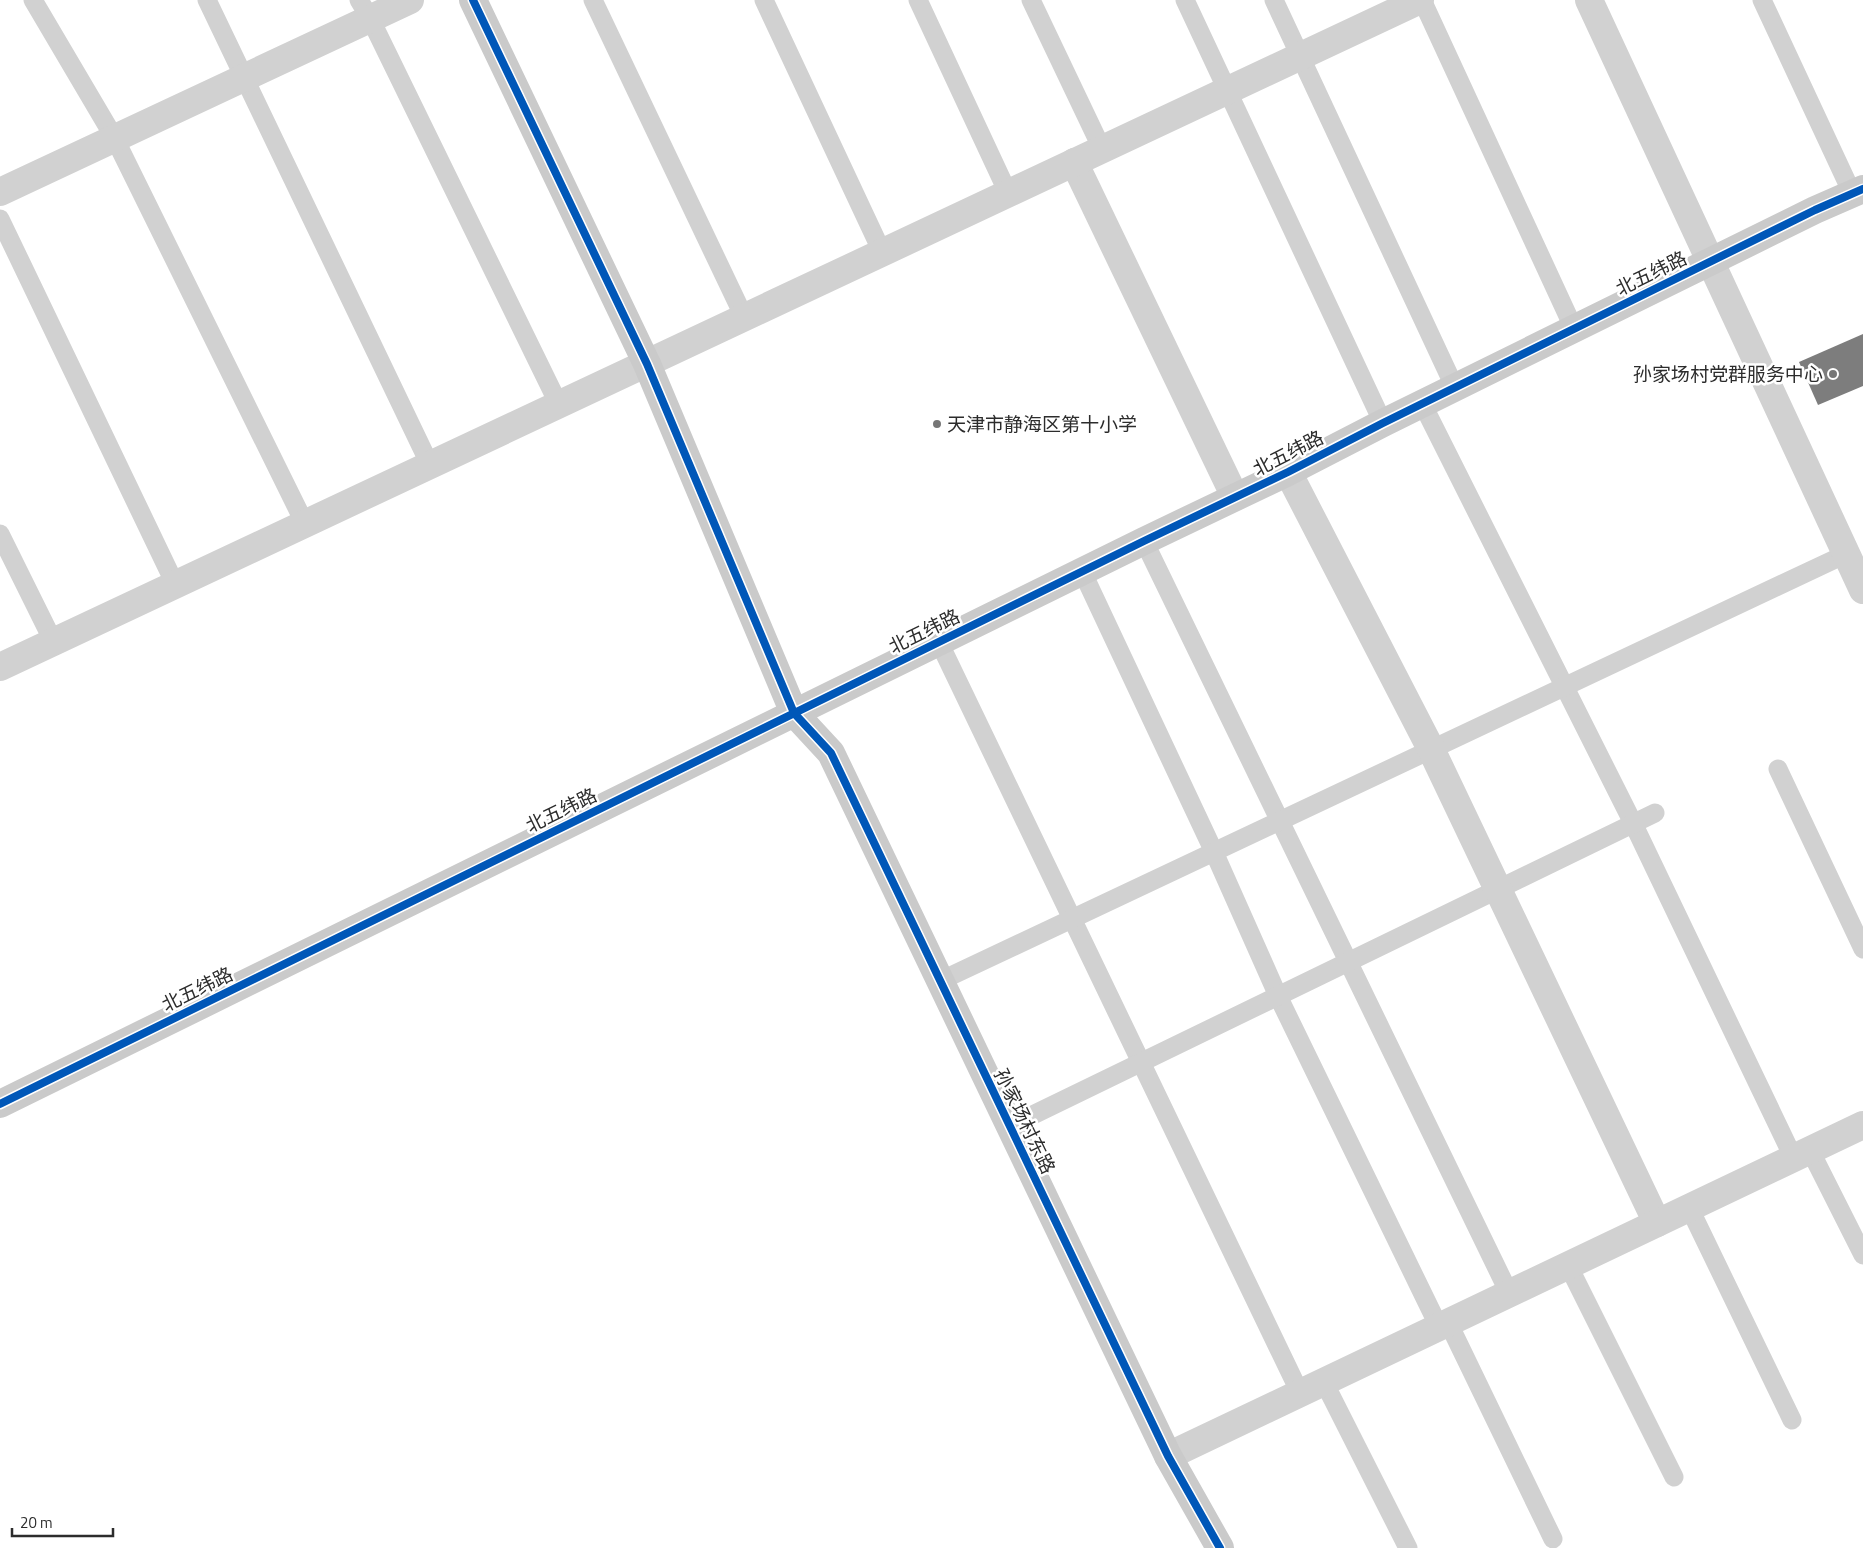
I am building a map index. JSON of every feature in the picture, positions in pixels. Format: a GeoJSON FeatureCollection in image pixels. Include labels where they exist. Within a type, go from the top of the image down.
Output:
{"type":"FeatureCollection","features":[{"type":"Feature","properties":{"kind":"street"},"geometry":{"type":"LineString","coordinates":[[0,192],[244,78],[364,9],[410,0]]}},
{"type":"Feature","properties":{"kind":"street","name":"孙家场村东路"},"geometry":{"type":"LineString","coordinates":[[473,0],[646,364],[794,713],[831,753],[1168,1456],[1220,1548]]}},
{"type":"Feature","properties":{"kind":"street"},"geometry":{"type":"LineString","coordinates":[[0,667],[1102,148],[1421,0]]}},
{"type":"Feature","properties":{"kind":"street"},"geometry":{"type":"LineString","coordinates":[[1590,0],[1863,590]]}},
{"type":"Feature","properties":{"kind":"street"},"geometry":{"type":"LineString","coordinates":[[1074,162],[1235,498]]}},
{"type":"Feature","properties":{"kind":"street","name":"北五纬路"},"geometry":{"type":"LineString","coordinates":[[0,1104],[1082,571],[1288,472],[1422,403],[1815,210],[1858,191]]}},
{"type":"Feature","properties":{"kind":"street"},"geometry":{"type":"LineString","coordinates":[[1288,472],[1432,749],[1657,1223]]}},
{"type":"Feature","properties":{"kind":"street"},"geometry":{"type":"LineString","coordinates":[[1168,1456],[1863,1125]]}},
{"type":"Feature","properties":{"kind":"lane"},"geometry":{"type":"LineString","coordinates":[[33,0],[115,139],[305,524]]}},
{"type":"Feature","properties":{"kind":"lane"},"geometry":{"type":"LineString","coordinates":[[207,0],[430,465]]}},
{"type":"Feature","properties":{"kind":"lane"},"geometry":{"type":"LineString","coordinates":[[593,0],[744,317]]}},
{"type":"Feature","properties":{"kind":"lane"},"geometry":{"type":"LineString","coordinates":[[764,0],[882,252]]}},
{"type":"Feature","properties":{"kind":"lane"},"geometry":{"type":"LineString","coordinates":[[918,0],[1008,193]]}},
{"type":"Feature","properties":{"kind":"lane"},"geometry":{"type":"LineString","coordinates":[[1031,0],[1102,148]]}},
{"type":"Feature","properties":{"kind":"lane"},"geometry":{"type":"LineString","coordinates":[[1185,0],[1383,423]]}},
{"type":"Feature","properties":{"kind":"lane"},"geometry":{"type":"LineString","coordinates":[[1274,0],[1455,388]]}},
{"type":"Feature","properties":{"kind":"lane"},"geometry":{"type":"LineString","coordinates":[[1421,0],[1574,329]]}},
{"type":"Feature","properties":{"kind":"lane"},"geometry":{"type":"LineString","coordinates":[[1762,0],[1858,191]]}},
{"type":"Feature","properties":{"kind":"lane"},"geometry":{"type":"LineString","coordinates":[[364,9],[559,405]]}},
{"type":"Feature","properties":{"kind":"lane"},"geometry":{"type":"LineString","coordinates":[[0,219],[175,584]]}},
{"type":"Feature","properties":{"kind":"lane"},"geometry":{"type":"LineString","coordinates":[[1422,403],[1802,1154],[1863,1255]]}},
{"type":"Feature","properties":{"kind":"lane"},"geometry":{"type":"LineString","coordinates":[[0,534],[53,641]]}},
{"type":"Feature","properties":{"kind":"lane"},"geometry":{"type":"LineString","coordinates":[[1144,541],[1509,1293]]}},
{"type":"Feature","properties":{"kind":"lane"},"geometry":{"type":"LineString","coordinates":[[940,981],[1846,554]]}},
{"type":"Feature","properties":{"kind":"lane"},"geometry":{"type":"LineString","coordinates":[[1082,571],[1214,852],[1278,996],[1553,1540]]}},
{"type":"Feature","properties":{"kind":"lane"},"geometry":{"type":"LineString","coordinates":[[938,642],[1300,1393]]}},
{"type":"Feature","properties":{"kind":"lane"},"geometry":{"type":"LineString","coordinates":[[1778,769],[1863,949]]}},
{"type":"Feature","properties":{"kind":"lane"},"geometry":{"type":"LineString","coordinates":[[1010,1126],[1655,813]]}},
{"type":"Feature","properties":{"kind":"lane"},"geometry":{"type":"LineString","coordinates":[[1689,1207],[1792,1420]]}},
{"type":"Feature","properties":{"kind":"lane"},"geometry":{"type":"LineString","coordinates":[[1568,1265],[1674,1477]]}},
{"type":"Feature","properties":{"kind":"lane"},"geometry":{"type":"LineString","coordinates":[[1324,1382],[1408,1548]]}},
{"type":"Feature","properties":{"kind":"building","name":"孙家场村党群服务中心"},"geometry":{"type":"Polygon","coordinates":[[[1863,334],[1863,386],[1818,405],[1799,362],[1863,334]]]}},
{"type":"Feature","properties":{"kind":"cycle path"},"geometry":{"type":"LineString","coordinates":[[473,0],[647,364],[794,713],[831,753],[1168,1456],[1220,1548]]}},
{"type":"Feature","properties":{"kind":"cycle path"},"geometry":{"type":"LineString","coordinates":[[0,1104],[1288,472],[1383,423],[1815,210],[1863,189]]}},
{"type":"Feature","properties":{"kind":"place","name":"孙家场村党群服务中心"},"geometry":{"type":"Point","coordinates":[1833,374]}},
{"type":"Feature","properties":{"kind":"place","name":"天津市静海区第十小学"},"geometry":{"type":"Point","coordinates":[937,424]}}]}
